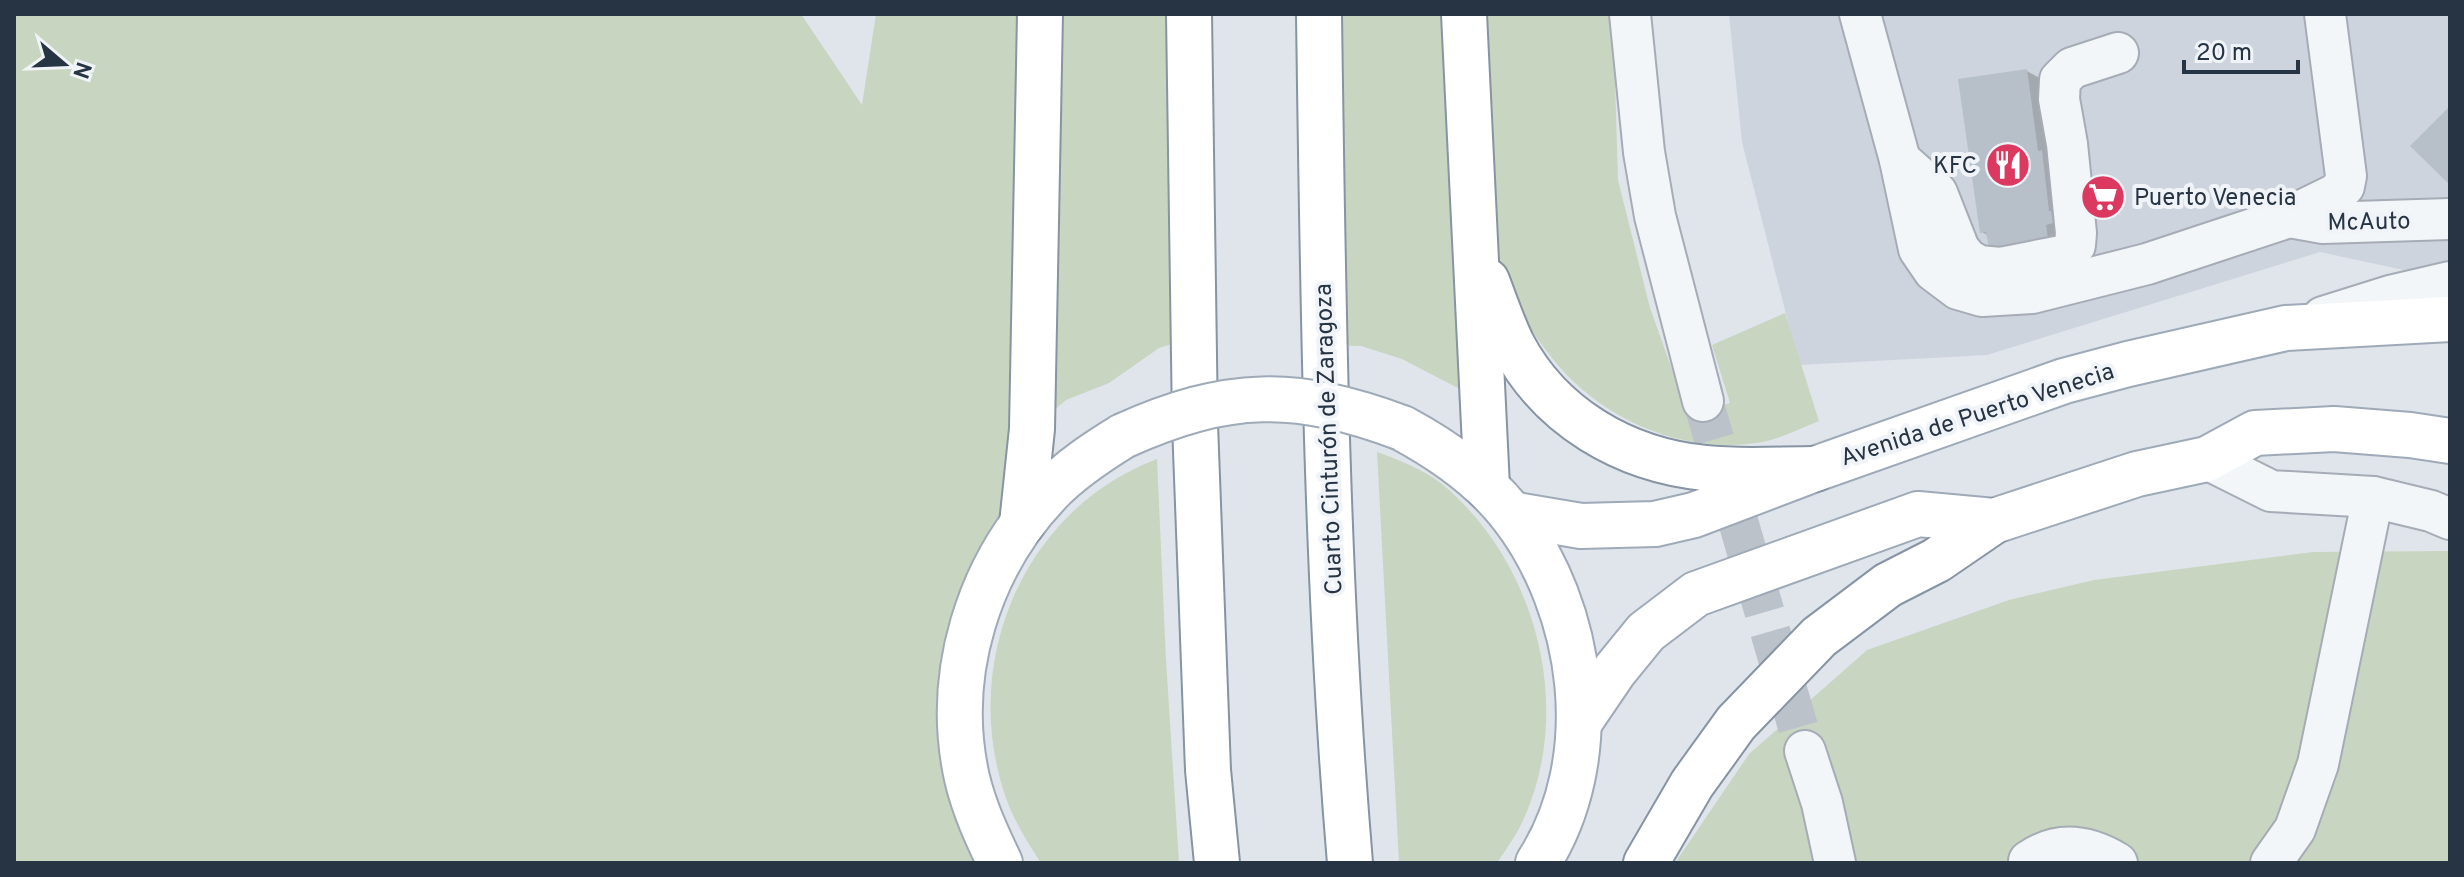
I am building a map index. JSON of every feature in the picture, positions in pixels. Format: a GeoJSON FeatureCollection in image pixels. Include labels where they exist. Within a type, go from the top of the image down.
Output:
{"type":"FeatureCollection","features":[{"type":"Feature","properties":{"kind":"main road"},"geometry":{"type":"LineString","coordinates":[[1022,524],[1032,429],[1040,14]]}},
{"type":"Feature","properties":{"kind":"main road"},"geometry":{"type":"LineString","coordinates":[[1189,14],[1195,424],[1208,770],[1217,863]]}},
{"type":"Feature","properties":{"kind":"main road","name":"Cuarto Cinturón de Zaragoza"},"geometry":{"type":"LineString","coordinates":[[1319,14],[1328,509],[1338,716],[1350,863]]}},
{"type":"Feature","properties":{"kind":"main road"},"geometry":{"type":"LineString","coordinates":[[1464,14],[1475,246],[1499,501]]}},
{"type":"Feature","properties":{"kind":"main road"},"geometry":{"type":"LineString","coordinates":[[1475,246],[1513,346],[1531,374],[1551,398],[1596,434],[1648,457],[1679,464],[1708,468],[1815,469]]}},
{"type":"Feature","properties":{"kind":"main road","name":"Avenida de Puerto Venecia"},"geometry":{"type":"LineString","coordinates":[[1499,501],[1581,526],[1655,524],[1694,515],[2064,381],[2286,328],[2450,319]]}},
{"type":"Feature","properties":{"kind":"main road"},"geometry":{"type":"LineString","coordinates":[[1000,863],[982,825],[967,778],[960,730],[961,681],[969,633],[985,586],[1001,555],[1051,490],[1085,460],[1123,436],[1167,416],[1214,404],[1262,398],[1310,401],[1357,411],[1402,428],[1433,445],[1461,464],[1499,501],[1542,561],[1564,613],[1577,667],[1579,723],[1573,769],[1561,813],[1538,863]]}},
{"type":"Feature","properties":{"kind":"main road"},"geometry":{"type":"LineString","coordinates":[[1646,863],[1692,784],[1736,723],[1819,637],[1888,585],[1937,560],[1994,521],[2137,474],[2207,459],[2255,433],[2334,429],[2450,441]]}},
{"type":"Feature","properties":{"kind":"main road"},"geometry":{"type":"LineString","coordinates":[[1579,723],[1615,670],[1646,632],[1696,594],[1918,514],[1994,521]]}},
{"type":"Feature","properties":{"kind":"street"},"geometry":{"type":"LineString","coordinates":[[1630,14],[1644,152],[1655,216],[1703,401]]}},
{"type":"Feature","properties":{"kind":"street"},"geometry":{"type":"LineString","coordinates":[[1860,14],[1900,160],[1919,249],[1925,262],[1958,289],[1982,296],[2032,293],[2108,275],[2289,217],[2336,194],[2344,186],[2346,176],[2325,14]]}},
{"type":"Feature","properties":{"kind":"street"},"geometry":{"type":"LineString","coordinates":[[1900,160],[1937,193],[1959,249],[1967,259],[1979,266],[2000,268],[2066,255],[2075,245],[2076,233],[2059,99],[2060,80],[2072,68],[2118,53]]}},
{"type":"Feature","properties":{"kind":"street","name":"McAuto"},"geometry":{"type":"LineString","coordinates":[[2289,217],[2323,223],[2450,219]]}},
{"type":"Feature","properties":{"kind":"street"},"geometry":{"type":"LineString","coordinates":[[2286,328],[2390,296],[2450,282]]}},
{"type":"Feature","properties":{"kind":"street"},"geometry":{"type":"LineString","coordinates":[[2207,459],[2271,491],[2373,497],[2431,511],[2450,519]]}},
{"type":"Feature","properties":{"kind":"street"},"geometry":{"type":"LineString","coordinates":[[2271,863],[2295,829],[2318,764],[2373,497]]}},
{"type":"Feature","properties":{"kind":"street"},"geometry":{"type":"LineString","coordinates":[[1805,751],[1822,803],[1835,863]]}},
{"type":"Feature","properties":{"kind":"street"},"geometry":{"type":"LineString","coordinates":[[2029,861],[2055,848],[2075,847],[2100,852],[2117,863]]}},
{"type":"Feature","properties":{"kind":"shaded area","name":"Puerto Venecia"},"geometry":{"type":"Polygon","coordinates":[[[1729,14],[2450,14],[2450,280],[2320,252],[1987,355],[1799,365],[1742,142],[1729,14]]]}},
{"type":"Feature","properties":{"kind":"green space"},"geometry":{"type":"Polygon","coordinates":[[[14,14],[801,14],[862,105],[876,14],[1189,14],[1194,337],[1159,348],[1109,383],[1066,400],[1032,429],[961,681],[1000,863],[14,863],[14,14]]]}},
{"type":"Feature","properties":{"kind":"green space"},"geometry":{"type":"Polygon","coordinates":[[[1319,14],[1613,14],[1618,180],[1650,308],[1688,414],[1730,403],[1712,345],[1785,313],[1819,421],[1772,439],[1727,445],[1670,437],[1617,414],[1593,398],[1552,358],[1476,247],[1481,400],[1402,359],[1361,346],[1324,345],[1319,14]]]}},
{"type":"Feature","properties":{"kind":"green space"},"geometry":{"type":"Polygon","coordinates":[[[1377,452],[1411,465],[1435,479],[1474,516],[1501,553],[1522,593],[1537,637],[1545,682],[1546,728],[1539,773],[1522,822],[1497,863],[1399,863],[1377,452]]]}},
{"type":"Feature","properties":{"kind":"green space"},"geometry":{"type":"Polygon","coordinates":[[[1157,459],[1179,863],[1041,863],[1009,807],[993,747],[991,696],[998,645],[1013,597],[1038,553],[1070,515],[1110,483],[1157,459]]]}},
{"type":"Feature","properties":{"kind":"green space"},"geometry":{"type":"Polygon","coordinates":[[[2313,552],[2450,553],[2450,863],[1675,863],[1749,754],[1867,650],[2009,600],[2094,580],[2313,552]]]}},
{"type":"Feature","properties":{"kind":"building","name":"KFC"},"geometry":{"type":"Polygon","coordinates":[[[2027,69],[2038,151],[2042,150],[2053,223],[2046,225],[2049,245],[1990,253],[1986,232],[1980,233],[1958,79],[2027,69]]]}},
{"type":"Feature","properties":{"kind":"building"},"geometry":{"type":"Polygon","coordinates":[[[2450,106],[2450,185],[2410,146],[2450,106]]]}},
{"type":"Feature","properties":{"kind":"tunnel"},"geometry":{"type":"LineString","coordinates":[[1703,401],[1805,751]]}},
{"type":"Feature","properties":{"kind":"place","name":"KFC"},"geometry":{"type":"Point","coordinates":[2008,165]}},
{"type":"Feature","properties":{"kind":"place","name":"Puerto Venecia"},"geometry":{"type":"Point","coordinates":[2103,197]}}]}
